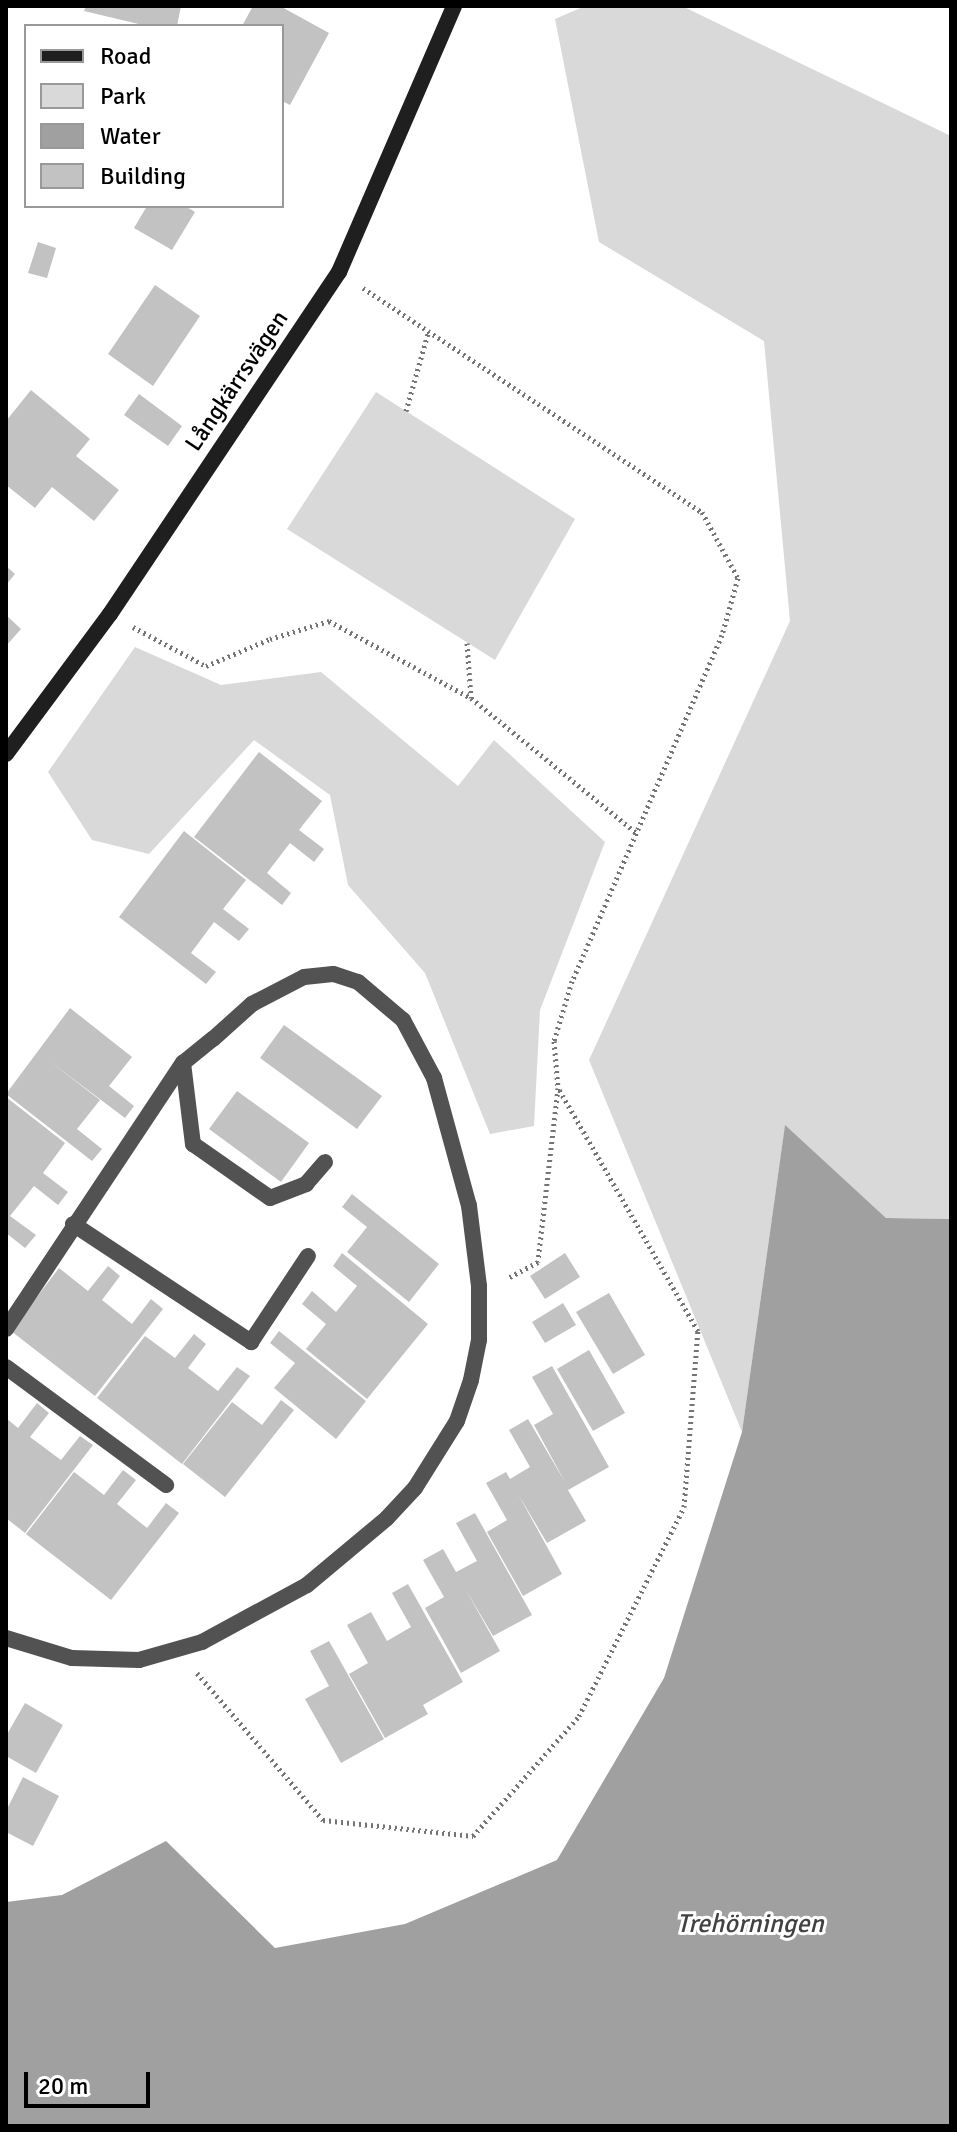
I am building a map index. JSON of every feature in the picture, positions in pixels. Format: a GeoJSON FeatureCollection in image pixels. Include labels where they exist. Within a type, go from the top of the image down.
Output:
{"type":"FeatureCollection","features":[{"type":"Feature","properties":{"kind":"street","name":"Långkärrsvägen"},"geometry":{"type":"LineString","coordinates":[[6,754],[110,614],[339,272],[454,6]]}},
{"type":"Feature","properties":{"kind":"street"},"geometry":{"type":"LineString","coordinates":[[6,1329],[183,1063],[252,1004],[304,977],[333,974],[377,993],[403,1020],[434,1078],[454,1136],[479,1286],[479,1340],[471,1380],[457,1421],[415,1488],[387,1518],[307,1585],[178,1651],[106,1662],[35,1649],[6,1638]]}},
{"type":"Feature","properties":{"kind":"street"},"geometry":{"type":"LineString","coordinates":[[183,1063],[193,1144],[257,1189],[270,1198],[306,1184],[325,1162]]}},
{"type":"Feature","properties":{"kind":"street"},"geometry":{"type":"LineString","coordinates":[[73,1224],[251,1342],[308,1256]]}},
{"type":"Feature","properties":{"kind":"street"},"geometry":{"type":"LineString","coordinates":[[6,1367],[166,1485]]}},
{"type":"Feature","properties":{"kind":"path"},"geometry":{"type":"LineString","coordinates":[[339,272],[702,512],[738,578],[722,635],[572,981],[554,1041],[558,1088],[538,1262],[479,1286]]}},
{"type":"Feature","properties":{"kind":"path"},"geometry":{"type":"LineString","coordinates":[[406,411],[428,333]]}},
{"type":"Feature","properties":{"kind":"path"},"geometry":{"type":"LineString","coordinates":[[110,614],[206,666],[270,639],[329,621],[471,698],[638,834]]}},
{"type":"Feature","properties":{"kind":"path"},"geometry":{"type":"LineString","coordinates":[[467,643],[471,698]]}},
{"type":"Feature","properties":{"kind":"path"},"geometry":{"type":"LineString","coordinates":[[178,1651],[323,1820],[473,1836],[579,1716],[684,1507],[698,1331],[558,1088]]}},
{"type":"Feature","properties":{"kind":"green space"},"geometry":{"type":"Polygon","coordinates":[[[585,6],[682,6],[951,136],[951,1219],[886,1218],[785,1126],[742,1432],[589,1060],[790,621],[764,341],[599,242],[555,19],[585,6]]]}},
{"type":"Feature","properties":{"kind":"green space"},"geometry":{"type":"Polygon","coordinates":[[[376,392],[575,519],[495,660],[287,529],[376,392]]]}},
{"type":"Feature","properties":{"kind":"green space"},"geometry":{"type":"Polygon","coordinates":[[[135,647],[221,685],[321,672],[458,786],[494,740],[605,842],[540,1010],[534,1126],[490,1134],[425,973],[348,885],[330,795],[254,740],[149,854],[92,840],[48,772],[135,647]]]}},
{"type":"Feature","properties":{"kind":"water","name":"Trehörningen"},"geometry":{"type":"Polygon","coordinates":[[[785,1125],[886,1218],[951,1219],[951,2126],[6,2126],[6,1902],[62,1895],[166,1841],[275,1948],[405,1924],[557,1860],[664,1678],[742,1432],[785,1125]]]}},
{"type":"Feature","properties":{"kind":"building"},"geometry":{"type":"Polygon","coordinates":[[[86,6],[181,6],[177,24],[139,24],[84,11],[86,6]]]}},
{"type":"Feature","properties":{"kind":"building"},"geometry":{"type":"Polygon","coordinates":[[[253,6],[280,6],[329,33],[290,105],[284,102],[284,24],[243,24],[253,6]]]}},
{"type":"Feature","properties":{"kind":"building"},"geometry":{"type":"Polygon","coordinates":[[[146,208],[188,208],[195,212],[172,250],[134,228],[146,208]]]}},
{"type":"Feature","properties":{"kind":"building"},"geometry":{"type":"Polygon","coordinates":[[[38,242],[56,248],[47,278],[28,273],[38,242]]]}},
{"type":"Feature","properties":{"kind":"building"},"geometry":{"type":"Polygon","coordinates":[[[155,285],[200,316],[153,386],[108,354],[155,285]]]}},
{"type":"Feature","properties":{"kind":"building"},"geometry":{"type":"Polygon","coordinates":[[[31,390],[90,439],[76,456],[119,490],[94,521],[52,487],[35,508],[6,485],[6,421],[31,390]]]}},
{"type":"Feature","properties":{"kind":"building"},"geometry":{"type":"Polygon","coordinates":[[[139,394],[182,426],[168,446],[124,415],[139,394]]]}},
{"type":"Feature","properties":{"kind":"building"},"geometry":{"type":"Polygon","coordinates":[[[6,566],[15,574],[6,585],[6,566]]]}},
{"type":"Feature","properties":{"kind":"building"},"geometry":{"type":"Polygon","coordinates":[[[6,615],[21,629],[6,646],[6,615]]]}},
{"type":"Feature","properties":{"kind":"building"},"geometry":{"type":"Polygon","coordinates":[[[259,752],[322,801],[299,830],[324,849],[314,862],[290,843],[267,873],[291,893],[282,905],[194,837],[259,752]]]}},
{"type":"Feature","properties":{"kind":"building"},"geometry":{"type":"Polygon","coordinates":[[[184,831],[246,880],[223,909],[249,929],[239,941],[214,922],[191,953],[216,972],[206,984],[119,917],[184,831]]]}},
{"type":"Feature","properties":{"kind":"building"},"geometry":{"type":"Polygon","coordinates":[[[70,1008],[132,1057],[109,1086],[134,1106],[125,1118],[48,1060],[100,1100],[77,1129],[102,1149],[92,1161],[6,1094],[70,1008]]]}},
{"type":"Feature","properties":{"kind":"building"},"geometry":{"type":"Polygon","coordinates":[[[284,1025],[382,1096],[357,1129],[260,1058],[284,1025]]]}},
{"type":"Feature","properties":{"kind":"building"},"geometry":{"type":"Polygon","coordinates":[[[237,1091],[309,1143],[281,1182],[209,1129],[237,1091]]]}},
{"type":"Feature","properties":{"kind":"building"},"geometry":{"type":"Polygon","coordinates":[[[6,1097],[65,1143],[43,1173],[68,1192],[58,1205],[34,1186],[10,1216],[36,1235],[25,1248],[6,1233],[6,1097]]]}},
{"type":"Feature","properties":{"kind":"building"},"geometry":{"type":"Polygon","coordinates":[[[352,1194],[439,1264],[409,1302],[347,1252],[367,1227],[342,1207],[352,1194]]]}},
{"type":"Feature","properties":{"kind":"building"},"geometry":{"type":"Polygon","coordinates":[[[342,1253],[428,1324],[367,1399],[306,1349],[326,1324],[302,1304],[312,1291],[336,1312],[357,1286],[333,1266],[342,1253]]]}},
{"type":"Feature","properties":{"kind":"building"},"geometry":{"type":"Polygon","coordinates":[[[565,1253],[580,1277],[545,1299],[530,1276],[565,1253]]]}},
{"type":"Feature","properties":{"kind":"building"},"geometry":{"type":"Polygon","coordinates":[[[108,1266],[120,1276],[102,1300],[132,1324],[151,1299],[163,1309],[95,1396],[11,1331],[59,1268],[88,1291],[108,1266]]]}},
{"type":"Feature","properties":{"kind":"building"},"geometry":{"type":"Polygon","coordinates":[[[609,1293],[645,1355],[613,1374],[576,1312],[609,1293]]]}},
{"type":"Feature","properties":{"kind":"building"},"geometry":{"type":"Polygon","coordinates":[[[563,1303],[576,1325],[545,1343],[532,1322],[563,1303]]]}},
{"type":"Feature","properties":{"kind":"building"},"geometry":{"type":"Polygon","coordinates":[[[279,1331],[366,1401],[336,1439],[274,1388],[295,1363],[270,1343],[279,1331]]]}},
{"type":"Feature","properties":{"kind":"building"},"geometry":{"type":"Polygon","coordinates":[[[194,1334],[206,1344],[188,1368],[218,1391],[237,1367],[250,1376],[182,1464],[97,1398],[145,1336],[175,1358],[194,1334]]]}},
{"type":"Feature","properties":{"kind":"building"},"geometry":{"type":"Polygon","coordinates":[[[589,1350],[625,1413],[593,1431],[557,1369],[589,1350]]]}},
{"type":"Feature","properties":{"kind":"building"},"geometry":{"type":"Polygon","coordinates":[[[552,1366],[609,1467],[568,1490],[586,1521],[547,1543],[518,1494],[562,1574],[523,1596],[487,1532],[507,1520],[486,1483],[506,1472],[510,1479],[530,1467],[509,1430],[528,1419],[565,1482],[534,1425],[553,1414],[532,1377],[552,1366]]]}},
{"type":"Feature","properties":{"kind":"building"},"geometry":{"type":"Polygon","coordinates":[[[281,1400],[294,1410],[225,1497],[183,1464],[232,1402],[262,1425],[281,1400]]]}},
{"type":"Feature","properties":{"kind":"building"},"geometry":{"type":"Polygon","coordinates":[[[37,1403],[49,1413],[30,1437],[61,1460],[80,1436],[93,1445],[25,1533],[6,1518],[6,1418],[18,1428],[37,1403]]]}},
{"type":"Feature","properties":{"kind":"building"},"geometry":{"type":"Polygon","coordinates":[[[123,1470],[136,1480],[117,1504],[147,1528],[166,1503],[179,1513],[111,1600],[26,1534],[74,1472],[104,1495],[123,1470]]]}},
{"type":"Feature","properties":{"kind":"building"},"geometry":{"type":"Polygon","coordinates":[[[475,1513],[532,1615],[493,1636],[466,1590],[500,1651],[461,1673],[425,1608],[444,1597],[423,1560],[443,1549],[456,1572],[477,1561],[456,1523],[475,1513]]]}},
{"type":"Feature","properties":{"kind":"building"},"geometry":{"type":"Polygon","coordinates":[[[408,1584],[463,1682],[423,1705],[428,1714],[385,1738],[349,1674],[368,1663],[347,1625],[371,1612],[387,1641],[411,1627],[392,1593],[408,1584]]]}},
{"type":"Feature","properties":{"kind":"building"},"geometry":{"type":"Polygon","coordinates":[[[329,1641],[384,1739],[341,1763],[305,1699],[329,1686],[310,1651],[329,1641]]]}},
{"type":"Feature","properties":{"kind":"building"},"geometry":{"type":"Polygon","coordinates":[[[25,1703],[63,1725],[36,1773],[6,1756],[6,1736],[25,1703]]]}},
{"type":"Feature","properties":{"kind":"building"},"geometry":{"type":"Polygon","coordinates":[[[23,1777],[59,1796],[33,1846],[6,1832],[6,1811],[23,1777]]]}}]}
